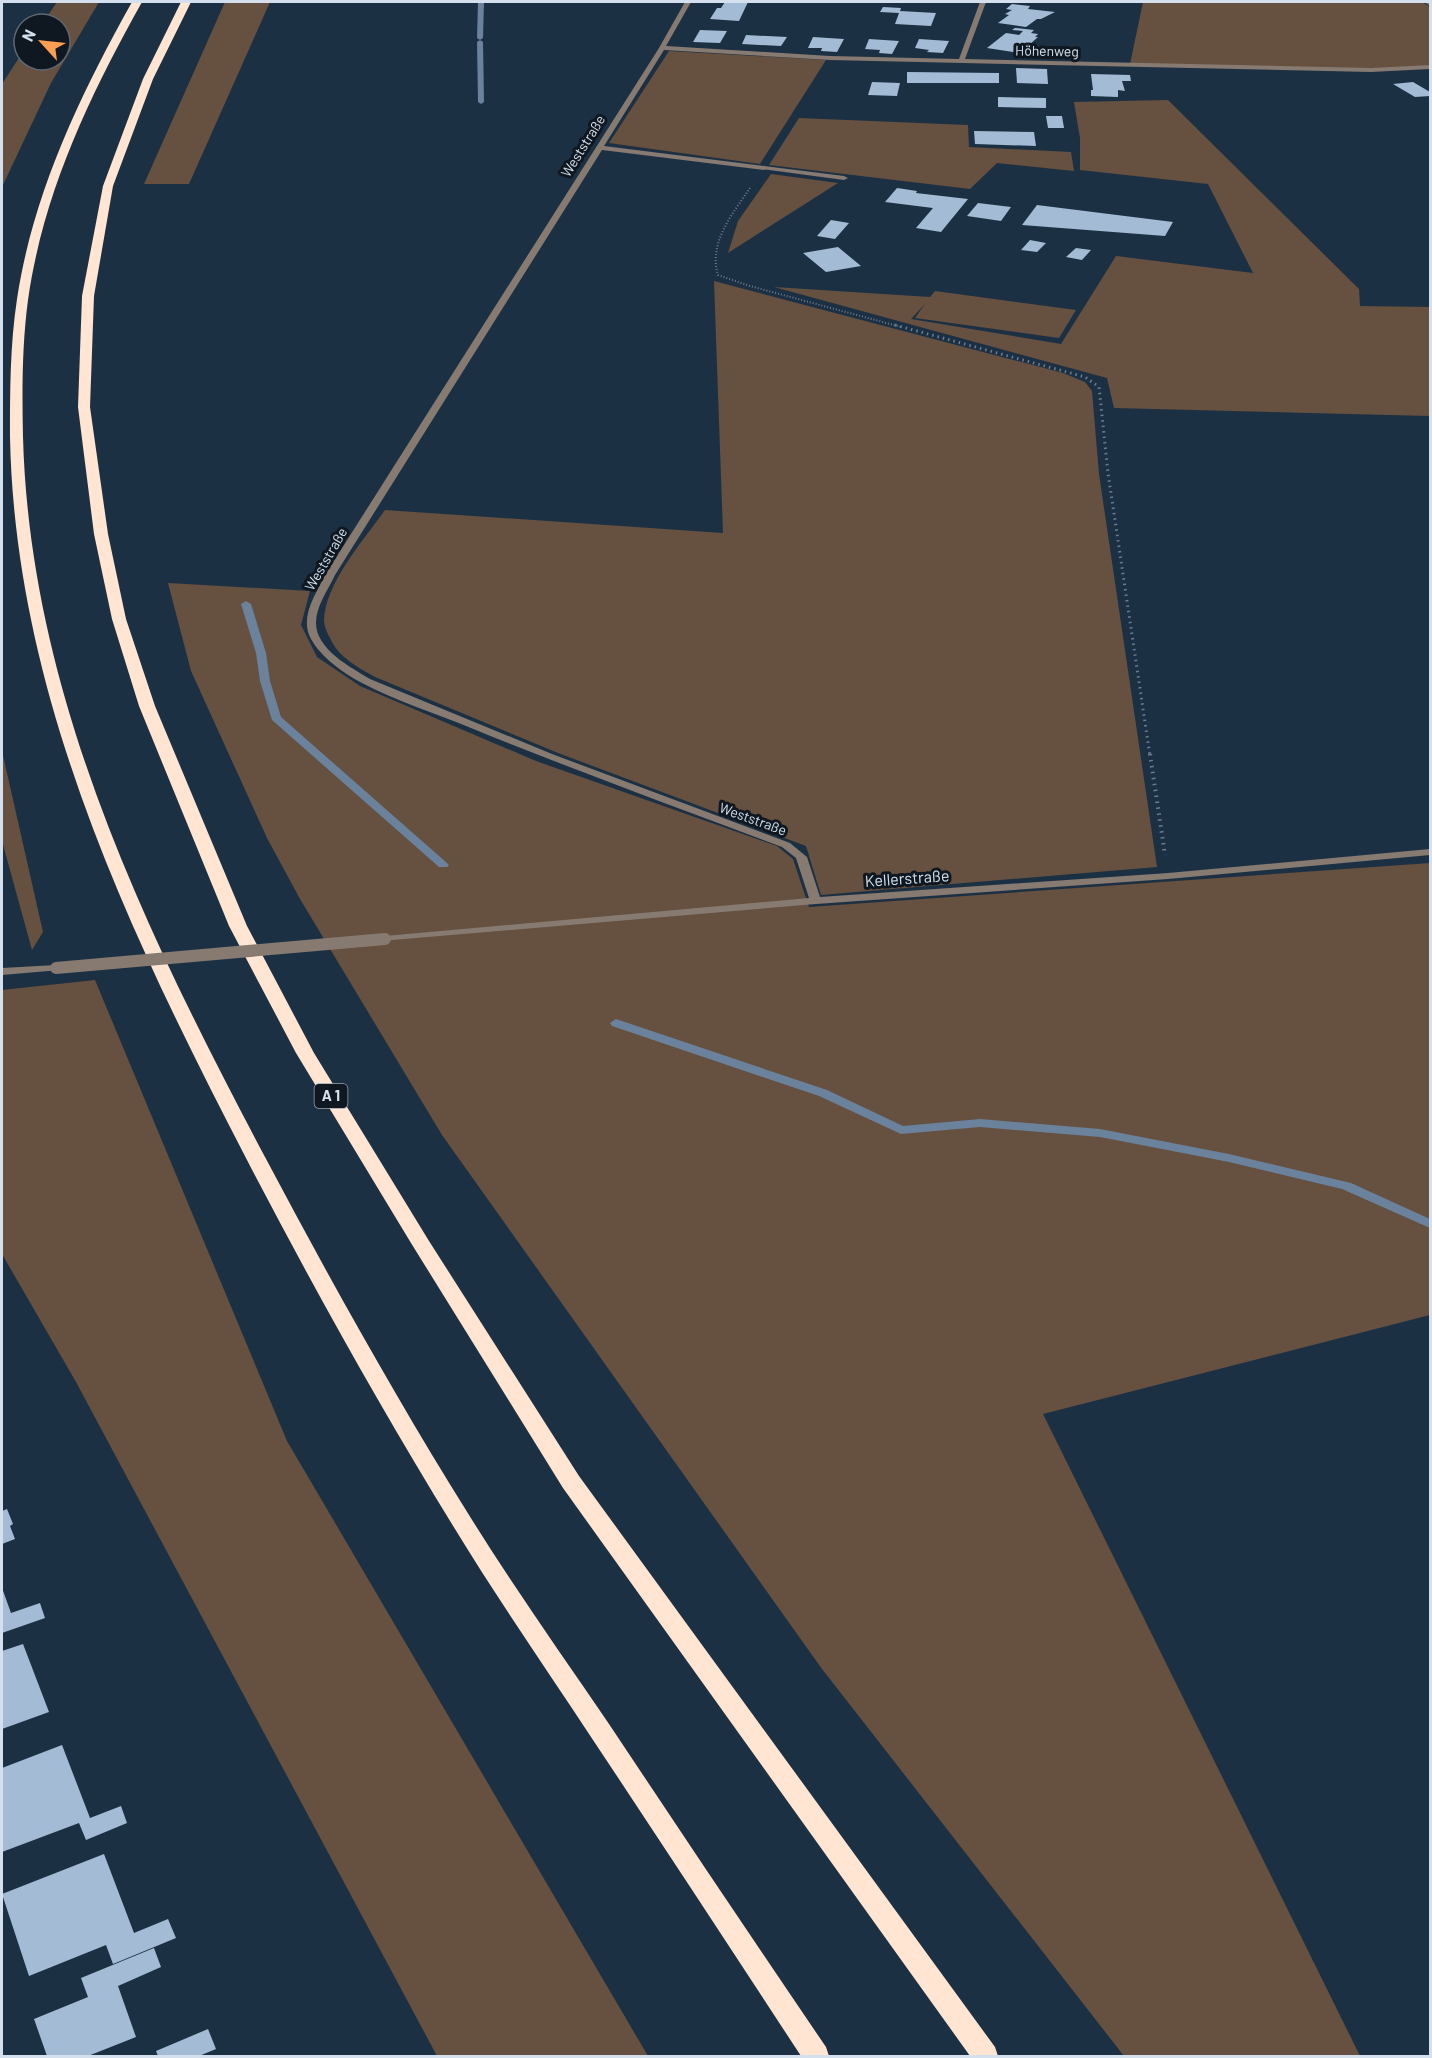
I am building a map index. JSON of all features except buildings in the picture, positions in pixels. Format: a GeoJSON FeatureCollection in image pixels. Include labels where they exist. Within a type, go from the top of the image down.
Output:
{"type":"FeatureCollection","features":[{"type":"Feature","properties":{"kind":"highway"},"geometry":{"type":"LineString","coordinates":[[137,2],[94,80],[70,134],[48,193],[29,265],[18,342],[17,428],[24,536],[37,619],[63,720],[105,842],[156,955],[215,1080],[313,1264],[450,1503],[816,2056]]}},
{"type":"Feature","properties":{"kind":"highway","name":"A 1"},"geometry":{"type":"LineString","coordinates":[[186,2],[148,80],[108,186],[95,246],[87,318],[84,408],[101,534],[119,619],[147,706],[238,926],[305,1053],[421,1243],[571,1482],[985,2056]]}},
{"type":"Feature","properties":{"kind":"street","name":"Weststraße"},"geometry":{"type":"LineString","coordinates":[[688,2],[662,48],[330,575],[315,606],[310,625],[326,651],[342,666],[366,681],[549,756],[786,845],[801,857],[816,901]]}},
{"type":"Feature","properties":{"kind":"street"},"geometry":{"type":"LineString","coordinates":[[961,61],[983,2]]}},
{"type":"Feature","properties":{"kind":"street","name":"Höhenweg"},"geometry":{"type":"LineString","coordinates":[[662,48],[830,58],[1371,70],[1431,67]]}},
{"type":"Feature","properties":{"kind":"street"},"geometry":{"type":"LineString","coordinates":[[598,147],[844,178]]}},
{"type":"Feature","properties":{"kind":"street","name":"Kellerstraße"},"geometry":{"type":"LineString","coordinates":[[2,972],[816,901],[1168,876],[1431,852]]}},
{"type":"Feature","properties":{"kind":"path"},"geometry":{"type":"LineString","coordinates":[[764,168],[720,234],[714,268],[718,275],[750,286],[1085,377],[1099,387],[1109,485],[1168,876]]}},
{"type":"Feature","properties":{"kind":"shaded area"},"geometry":{"type":"Polygon","coordinates":[[[57,2],[99,2],[72,48],[72,12],[50,12],[57,2]]]}},
{"type":"Feature","properties":{"kind":"shaded area"},"geometry":{"type":"Polygon","coordinates":[[[225,2],[270,2],[189,184],[144,184],[225,2]]]}},
{"type":"Feature","properties":{"kind":"shaded area"},"geometry":{"type":"Polygon","coordinates":[[[1143,2],[1422,2],[1430,7],[1430,66],[1369,69],[1130,64],[1143,2]]]}},
{"type":"Feature","properties":{"kind":"shaded area"},"geometry":{"type":"Polygon","coordinates":[[[669,51],[826,60],[760,164],[609,143],[669,51]]]}},
{"type":"Feature","properties":{"kind":"shaded area"},"geometry":{"type":"Polygon","coordinates":[[[12,69],[12,72],[58,72],[2,187],[2,84],[12,69]]]}},
{"type":"Feature","properties":{"kind":"shaded area"},"geometry":{"type":"Polygon","coordinates":[[[1168,100],[1359,289],[1360,306],[1430,307],[1430,416],[1114,408],[1107,378],[774,287],[930,297],[935,291],[1076,310],[1059,338],[915,318],[925,304],[911,319],[1061,344],[1116,256],[1253,273],[1208,184],[1080,170],[1080,138],[1074,102],[1168,100]]]}},
{"type":"Feature","properties":{"kind":"shaded area"},"geometry":{"type":"Polygon","coordinates":[[[799,118],[968,125],[969,147],[1071,152],[1074,171],[997,163],[970,189],[769,165],[799,118]]]}},
{"type":"Feature","properties":{"kind":"shaded area"},"geometry":{"type":"Polygon","coordinates":[[[771,174],[838,183],[728,253],[738,221],[771,174]]]}},
{"type":"Feature","properties":{"kind":"shaded area"},"geometry":{"type":"Polygon","coordinates":[[[714,281],[1063,373],[1085,382],[1092,391],[1099,474],[1157,867],[821,895],[806,846],[558,753],[375,677],[348,661],[335,647],[324,622],[331,593],[356,549],[385,510],[723,533],[714,281]]]}},
{"type":"Feature","properties":{"kind":"shaded area"},"geometry":{"type":"Polygon","coordinates":[[[168,583],[310,591],[301,625],[317,657],[360,686],[536,761],[777,846],[793,859],[809,907],[1430,863],[1430,1315],[1043,1414],[1360,2056],[1124,2056],[822,1669],[442,1135],[300,899],[267,838],[191,671],[168,583]]]}},
{"type":"Feature","properties":{"kind":"shaded area"},"geometry":{"type":"Polygon","coordinates":[[[2,751],[43,932],[32,950],[2,841],[2,751]]]}},
{"type":"Feature","properties":{"kind":"shaded area"},"geometry":{"type":"Polygon","coordinates":[[[95,980],[287,1441],[648,2056],[437,2056],[76,1382],[2,1254],[2,990],[95,980]]]}},
{"type":"Feature","properties":{"kind":"waterway"},"geometry":{"type":"LineString","coordinates":[[480,38],[481,2]]}},
{"type":"Feature","properties":{"kind":"waterway"},"geometry":{"type":"LineString","coordinates":[[480,42],[481,102]]}},
{"type":"Feature","properties":{"kind":"waterway"},"geometry":{"type":"LineString","coordinates":[[246,604],[261,653],[265,681],[276,718],[443,865]]}},
{"type":"Feature","properties":{"kind":"waterway"},"geometry":{"type":"LineString","coordinates":[[616,1023],[823,1093],[901,1130],[980,1123],[1100,1133],[1229,1158],[1346,1186],[1430,1224]]}}]}
